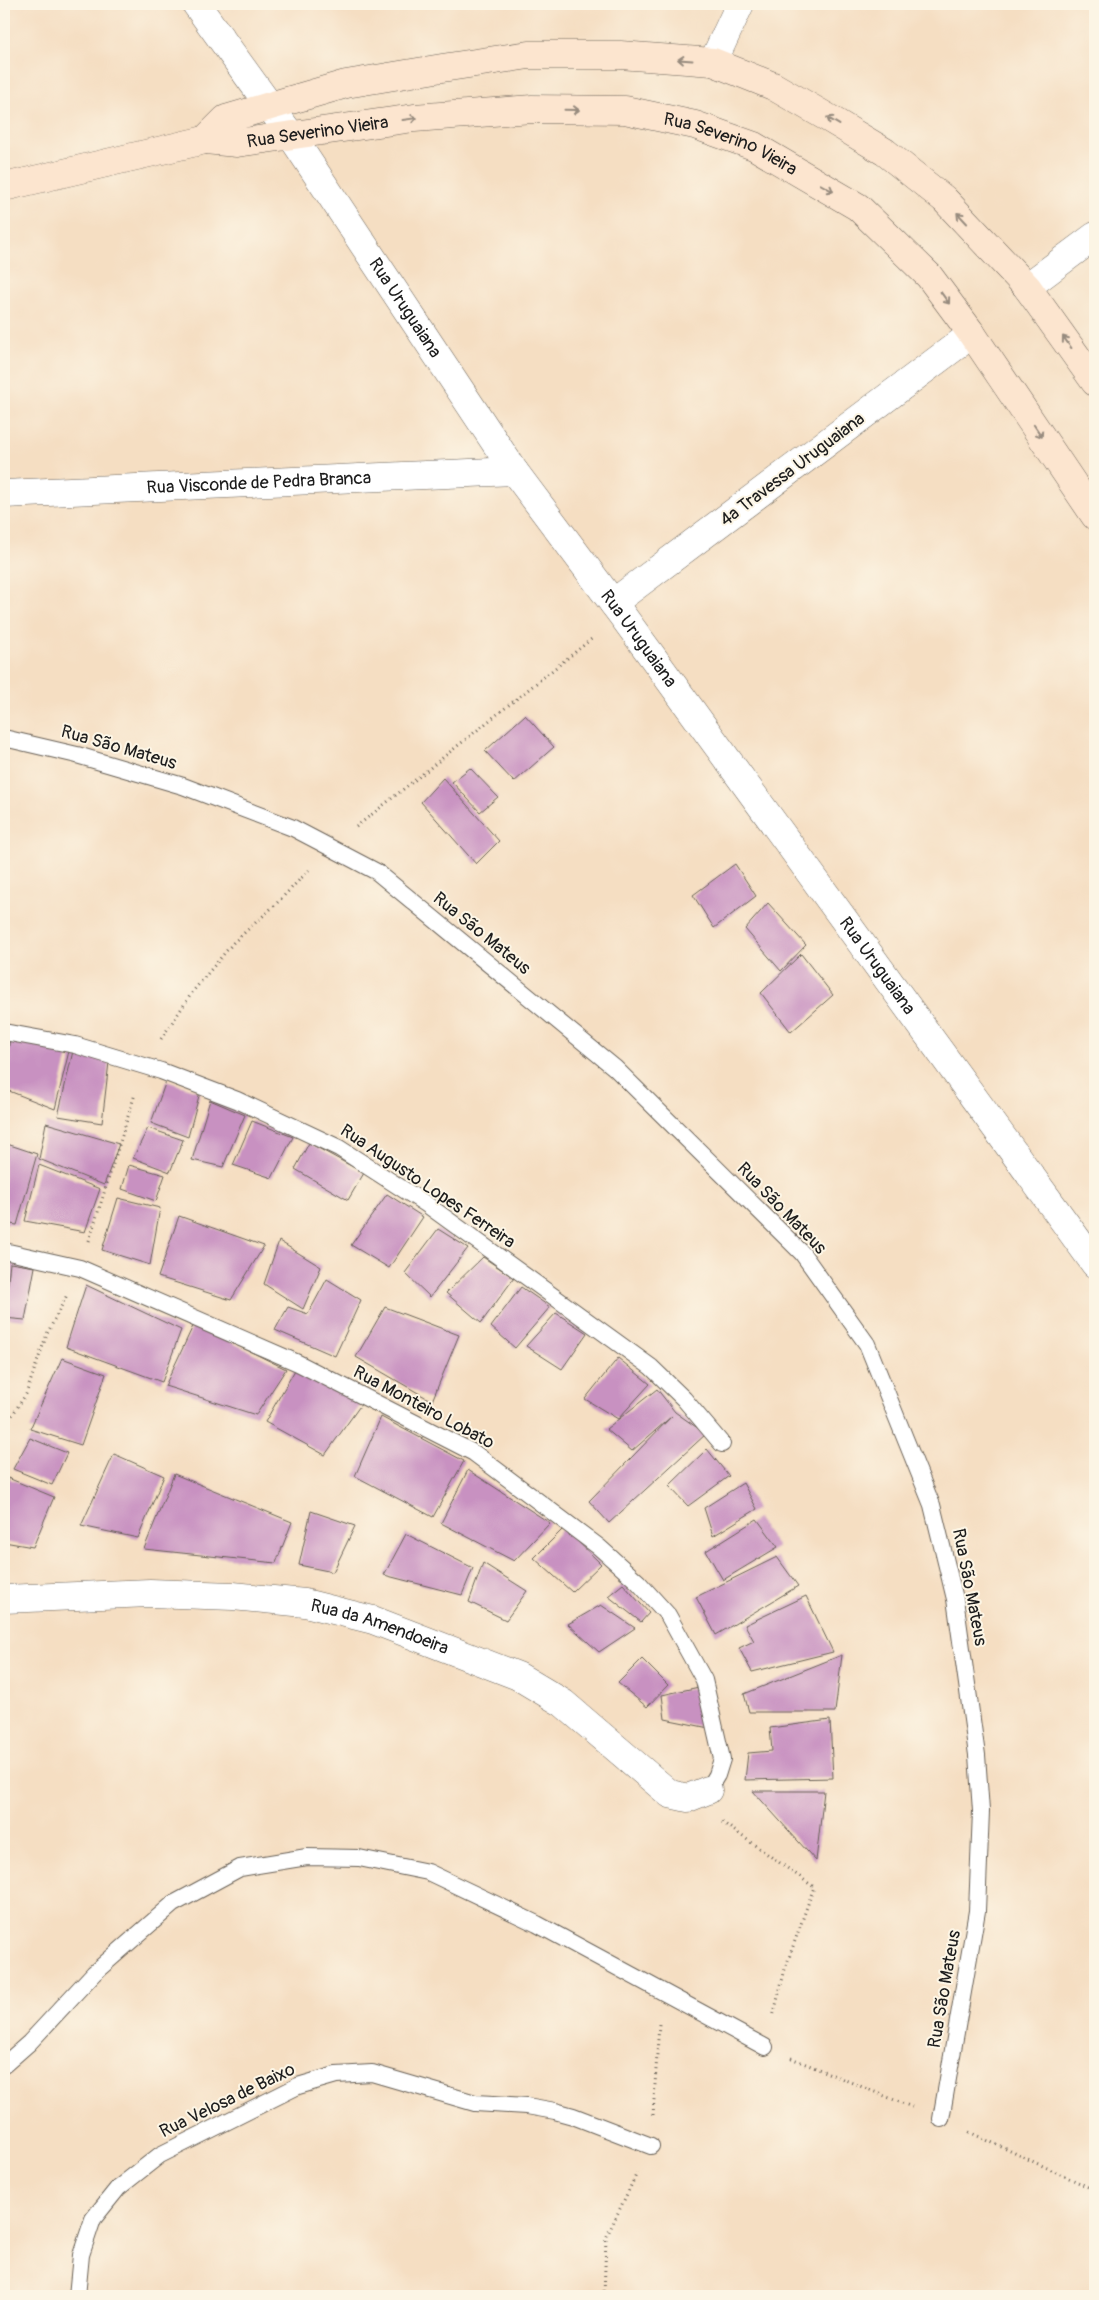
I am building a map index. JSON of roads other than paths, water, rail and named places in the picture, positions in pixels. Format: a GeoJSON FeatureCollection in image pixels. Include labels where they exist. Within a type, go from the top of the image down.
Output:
{"type":"FeatureCollection","features":[{"type":"Feature","properties":{"kind":"main road","name":"Rua Severino Vieira"},"geometry":{"type":"LineString","coordinates":[[205,140],[226,119],[346,84],[529,55],[620,55],[713,62],[774,86],[885,152],[944,199],[1028,288],[1095,382]]}},
{"type":"Feature","properties":{"kind":"main road","name":"Rua Severino Vieira"},"geometry":{"type":"LineString","coordinates":[[4,187],[205,140],[237,143],[292,137],[414,118],[512,110],[625,110],[694,125],[754,146],[858,207],[929,276],[972,334],[1095,516]]}},
{"type":"Feature","properties":{"kind":"street","name":"Rua Uruguaiana"},"geometry":{"type":"LineString","coordinates":[[196,4],[292,137],[514,471],[617,609],[1095,1264]]}},
{"type":"Feature","properties":{"kind":"street"},"geometry":{"type":"LineString","coordinates":[[713,62],[740,4]]}},
{"type":"Feature","properties":{"kind":"street"},"geometry":{"type":"LineString","coordinates":[[1028,288],[1095,236]]}},
{"type":"Feature","properties":{"kind":"street","name":"4ª Travessa Uruguaiana"},"geometry":{"type":"LineString","coordinates":[[617,609],[972,334]]}},
{"type":"Feature","properties":{"kind":"street","name":"Rua Visconde de Pedra Branca"},"geometry":{"type":"LineString","coordinates":[[4,494],[514,471]]}},
{"type":"Feature","properties":{"kind":"street","name":"Rua da Amendoeira"},"geometry":{"type":"LineString","coordinates":[[4,1599],[150,1593],[233,1596],[305,1603],[374,1620],[518,1676],[563,1704],[670,1794],[698,1794]]}},
{"type":"Feature","properties":{"kind":"lane","name":"Rua São Mateus"},"geometry":{"type":"LineString","coordinates":[[4,738],[77,755],[183,786],[293,828],[377,872],[615,1068],[802,1253],[867,1344],[932,1505],[955,1599],[978,1755],[981,1811],[978,1911],[941,2119]]}},
{"type":"Feature","properties":{"kind":"lane","name":"Rua Augusto Lopes Ferreira"},"geometry":{"type":"LineString","coordinates":[[4,1032],[75,1045],[144,1066],[237,1100],[339,1148],[426,1204],[651,1367],[684,1399],[722,1444]]}},
{"type":"Feature","properties":{"kind":"lane","name":"Rua Monteiro Lobato"},"geometry":{"type":"LineString","coordinates":[[4,1251],[80,1268],[298,1363],[474,1453],[599,1547],[638,1582],[668,1615],[704,1680],[722,1759],[717,1775],[698,1794]]}},
{"type":"Feature","properties":{"kind":"lane"},"geometry":{"type":"LineString","coordinates":[[4,2066],[29,2043],[94,1973],[174,1904],[240,1868],[307,1857],[359,1858],[428,1872],[537,1924],[765,2047]]}},
{"type":"Feature","properties":{"kind":"lane","name":"Rua Velosa de Baixo"},"geometry":{"type":"LineString","coordinates":[[77,2296],[81,2255],[93,2220],[118,2188],[160,2155],[298,2086],[336,2075],[372,2073],[476,2103],[527,2106],[555,2111],[574,2116],[651,2146]]}}]}
